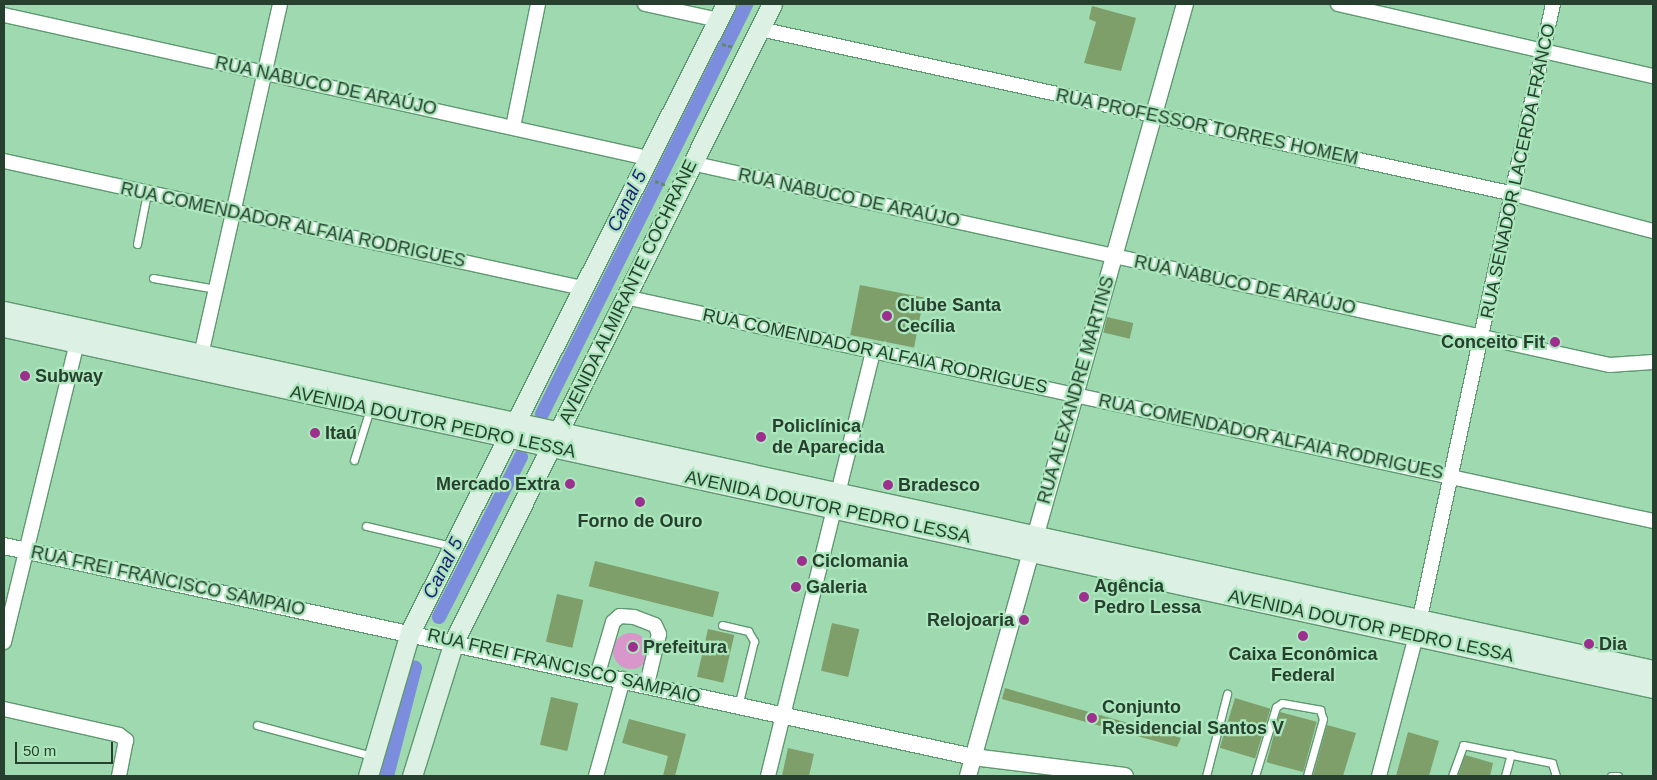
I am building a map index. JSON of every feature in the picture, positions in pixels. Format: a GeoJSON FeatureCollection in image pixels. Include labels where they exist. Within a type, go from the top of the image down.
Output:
{"type":"FeatureCollection","features":[{"type":"Feature","properties":{"kind":"main road","name":"AVENIDA ALMIRANTE COCHRANE"},"geometry":{"type":"LineString","coordinates":[[412,776],[449,640],[560,432],[691,163],[772,4]]}},
{"type":"Feature","properties":{"kind":"main road"},"geometry":{"type":"LineString","coordinates":[[368,776],[412,632],[506,439],[723,12]]}},
{"type":"Feature","properties":{"kind":"main road","name":"AVENIDA DOUTOR PEDRO LESSA"},"geometry":{"type":"LineString","coordinates":[[4,311],[560,432],[1033,544],[1418,628],[1653,688]]}},
{"type":"Feature","properties":{"kind":"main road","name":"AVENIDA DOUTOR PEDRO LESSA"},"geometry":{"type":"LineString","coordinates":[[4,327],[551,449],[837,499]]}},
{"type":"Feature","properties":{"kind":"main road","name":"AVENIDA DOUTOR PEDRO LESSA"},"geometry":{"type":"LineString","coordinates":[[1418,628],[1653,670]]}},
{"type":"Feature","properties":{"kind":"street"},"geometry":{"type":"LineString","coordinates":[[201,355],[280,4]]}},
{"type":"Feature","properties":{"kind":"street"},"geometry":{"type":"LineString","coordinates":[[513,127],[538,4]]}},
{"type":"Feature","properties":{"kind":"street"},"geometry":{"type":"LineString","coordinates":[[645,4],[723,12]]}},
{"type":"Feature","properties":{"kind":"street","name":"RUA ALEXANDRE MARTINS"},"geometry":{"type":"LineString","coordinates":[[968,776],[1185,4]]}},
{"type":"Feature","properties":{"kind":"street"},"geometry":{"type":"LineString","coordinates":[[1338,4],[1653,76]]}},
{"type":"Feature","properties":{"kind":"street","name":"RUA SENADOR LACERDA FRANCO"},"geometry":{"type":"LineString","coordinates":[[1379,776],[1418,628],[1483,338],[1553,4]]}},
{"type":"Feature","properties":{"kind":"street","name":"RUA NABUCO DE ARAÚJO"},"geometry":{"type":"LineString","coordinates":[[4,15],[648,158]]}},
{"type":"Feature","properties":{"kind":"street","name":"RUA PROFESSOR TORRES HOMEM"},"geometry":{"type":"LineString","coordinates":[[760,29],[1514,194],[1653,231]]}},
{"type":"Feature","properties":{"kind":"street","name":"RUA COMENDADOR ALFAIA RODRIGUES"},"geometry":{"type":"LineString","coordinates":[[4,162],[582,288]]}},
{"type":"Feature","properties":{"kind":"street","name":"RUA NABUCO DE ARAÚJO"},"geometry":{"type":"LineString","coordinates":[[691,163],[1610,365],[1653,362]]}},
{"type":"Feature","properties":{"kind":"street","name":"RUA COMENDADOR ALFAIA RODRIGUES"},"geometry":{"type":"LineString","coordinates":[[625,297],[1653,521]]}},
{"type":"Feature","properties":{"kind":"street"},"geometry":{"type":"LineString","coordinates":[[4,642],[76,344]]}},
{"type":"Feature","properties":{"kind":"street"},"geometry":{"type":"LineString","coordinates":[[768,776],[873,351]]}},
{"type":"Feature","properties":{"kind":"street","name":"RUA FREI FRANCISCO SAMPAIO"},"geometry":{"type":"LineString","coordinates":[[4,546],[449,640],[784,717],[973,757],[1125,776]]}},
{"type":"Feature","properties":{"kind":"street"},"geometry":{"type":"LineString","coordinates":[[598,673],[613,622],[620,616],[640,618],[655,625],[659,634],[647,684]]}},
{"type":"Feature","properties":{"kind":"street"},"geometry":{"type":"LineString","coordinates":[[596,776],[623,679]]}},
{"type":"Feature","properties":{"kind":"street"},"geometry":{"type":"LineString","coordinates":[[4,709],[119,734],[126,740],[119,776]]}},
{"type":"Feature","properties":{"kind":"lane"},"geometry":{"type":"LineString","coordinates":[[137,244],[148,193]]}},
{"type":"Feature","properties":{"kind":"lane"},"geometry":{"type":"LineString","coordinates":[[153,278],[216,289]]}},
{"type":"Feature","properties":{"kind":"lane"},"geometry":{"type":"LineString","coordinates":[[354,460],[370,409]]}},
{"type":"Feature","properties":{"kind":"lane"},"geometry":{"type":"LineString","coordinates":[[366,526],[453,546]]}},
{"type":"Feature","properties":{"kind":"lane"},"geometry":{"type":"LineString","coordinates":[[722,624],[748,631],[754,641],[738,706]]}},
{"type":"Feature","properties":{"kind":"lane"},"geometry":{"type":"LineString","coordinates":[[1206,776],[1227,694]]}},
{"type":"Feature","properties":{"kind":"lane"},"geometry":{"type":"LineString","coordinates":[[1255,776],[1276,707],[1282,703],[1320,710],[1323,719],[1307,776]]}},
{"type":"Feature","properties":{"kind":"lane"},"geometry":{"type":"LineString","coordinates":[[256,725],[373,756]]}},
{"type":"Feature","properties":{"kind":"lane"},"geometry":{"type":"LineString","coordinates":[[1452,776],[1463,745],[1552,763],[1556,776]]}},
{"type":"Feature","properties":{"kind":"lane"},"geometry":{"type":"LineString","coordinates":[[1505,776],[1511,754]]}},
{"type":"Feature","properties":{"kind":"lane"},"geometry":{"type":"LineString","coordinates":[[1611,776],[1618,776]]}},
{"type":"Feature","properties":{"kind":"path"},"geometry":{"type":"LineString","coordinates":[[716,42],[745,49]]}},
{"type":"Feature","properties":{"kind":"path"},"geometry":{"type":"LineString","coordinates":[[647,179],[674,187]]}},
{"type":"Feature","properties":{"kind":"shaded area"},"geometry":{"type":"Polygon","coordinates":[[[631,633],[638,634],[644,638],[648,644],[648,658],[644,664],[638,668],[631,669],[624,668],[618,664],[614,658],[613,651],[614,644],[618,638],[624,634],[631,633]]]}},
{"type":"Feature","properties":{"kind":"building"},"geometry":{"type":"Polygon","coordinates":[[[1092,6],[1136,18],[1121,71],[1084,63],[1096,22],[1089,19],[1092,6]]]}},
{"type":"Feature","properties":{"kind":"building","name":"Clube Santa Cecília"},"geometry":{"type":"Polygon","coordinates":[[[860,285],[924,297],[914,347],[850,335],[860,285]]]}},
{"type":"Feature","properties":{"kind":"building"},"geometry":{"type":"Polygon","coordinates":[[[1107,317],[1133,323],[1130,339],[1103,333],[1107,317]]]}},
{"type":"Feature","properties":{"kind":"building"},"geometry":{"type":"Polygon","coordinates":[[[595,561],[719,592],[713,617],[589,586],[595,561]]]}},
{"type":"Feature","properties":{"kind":"building"},"geometry":{"type":"Polygon","coordinates":[[[557,594],[583,600],[572,648],[546,642],[557,594]]]}},
{"type":"Feature","properties":{"kind":"building"},"geometry":{"type":"Polygon","coordinates":[[[832,623],[859,629],[848,677],[821,671],[832,623]]]}},
{"type":"Feature","properties":{"kind":"building"},"geometry":{"type":"Polygon","coordinates":[[[708,629],[734,635],[723,683],[697,677],[708,629]]]}},
{"type":"Feature","properties":{"kind":"building","name":"Conjunto Residencial Santos V"},"geometry":{"type":"Polygon","coordinates":[[[1005,688],[1181,738],[1177,747],[1002,699],[1005,688]]]}},
{"type":"Feature","properties":{"kind":"building"},"geometry":{"type":"Polygon","coordinates":[[[551,697],[578,703],[567,751],[540,745],[551,697]]]}},
{"type":"Feature","properties":{"kind":"building"},"geometry":{"type":"Polygon","coordinates":[[[1235,698],[1270,709],[1255,759],[1220,748],[1235,698]]]}},
{"type":"Feature","properties":{"kind":"building"},"geometry":{"type":"Polygon","coordinates":[[[1280,712],[1317,722],[1303,772],[1267,762],[1280,712]]]}},
{"type":"Feature","properties":{"kind":"building"},"geometry":{"type":"Polygon","coordinates":[[[629,719],[686,734],[675,776],[663,776],[668,756],[622,743],[629,719]]]}},
{"type":"Feature","properties":{"kind":"building"},"geometry":{"type":"Polygon","coordinates":[[[1327,725],[1356,733],[1343,776],[1313,776],[1327,725]]]}},
{"type":"Feature","properties":{"kind":"building"},"geometry":{"type":"Polygon","coordinates":[[[1408,732],[1439,741],[1429,776],[1396,776],[1408,732]]]}},
{"type":"Feature","properties":{"kind":"building"},"geometry":{"type":"Polygon","coordinates":[[[788,748],[814,754],[809,776],[782,776],[788,748]]]}},
{"type":"Feature","properties":{"kind":"building"},"geometry":{"type":"Polygon","coordinates":[[[1465,755],[1493,763],[1490,776],[1458,776],[1465,755]]]}},
{"type":"Feature","properties":{"kind":"waterway","name":"Canal 5"},"geometry":{"type":"LineString","coordinates":[[542,414],[746,4]]}},
{"type":"Feature","properties":{"kind":"waterway","name":"Canal 5"},"geometry":{"type":"LineString","coordinates":[[439,617],[521,457]]}},
{"type":"Feature","properties":{"kind":"waterway","name":"Canal 5"},"geometry":{"type":"LineString","coordinates":[[387,776],[415,668]]}},
{"type":"Feature","properties":{"kind":"place","name":"Clube Santa Cecília"},"geometry":{"type":"Point","coordinates":[887,316]}},
{"type":"Feature","properties":{"kind":"place","name":"Conceito Fit"},"geometry":{"type":"Point","coordinates":[1555,342]}},
{"type":"Feature","properties":{"kind":"place","name":"Subway"},"geometry":{"type":"Point","coordinates":[25,376]}},
{"type":"Feature","properties":{"kind":"place","name":"Itaú"},"geometry":{"type":"Point","coordinates":[315,433]}},
{"type":"Feature","properties":{"kind":"place","name":"Policlínica de Aparecida"},"geometry":{"type":"Point","coordinates":[761,437]}},
{"type":"Feature","properties":{"kind":"place","name":"Mercado Extra"},"geometry":{"type":"Point","coordinates":[570,484]}},
{"type":"Feature","properties":{"kind":"place","name":"Bradesco"},"geometry":{"type":"Point","coordinates":[888,485]}},
{"type":"Feature","properties":{"kind":"place","name":"Forno de Ouro"},"geometry":{"type":"Point","coordinates":[640,502]}},
{"type":"Feature","properties":{"kind":"place","name":"Ciclomania"},"geometry":{"type":"Point","coordinates":[802,561]}},
{"type":"Feature","properties":{"kind":"place","name":"Galeria"},"geometry":{"type":"Point","coordinates":[796,587]}},
{"type":"Feature","properties":{"kind":"place","name":"Agência Pedro Lessa"},"geometry":{"type":"Point","coordinates":[1084,597]}},
{"type":"Feature","properties":{"kind":"place","name":"Relojoaria"},"geometry":{"type":"Point","coordinates":[1024,620]}},
{"type":"Feature","properties":{"kind":"place","name":"Caixa Econômica Federal"},"geometry":{"type":"Point","coordinates":[1303,636]}},
{"type":"Feature","properties":{"kind":"place","name":"Dia"},"geometry":{"type":"Point","coordinates":[1589,644]}},
{"type":"Feature","properties":{"kind":"place","name":"Prefeitura"},"geometry":{"type":"Point","coordinates":[633,647]}},
{"type":"Feature","properties":{"kind":"place","name":"Conjunto Residencial Santos V"},"geometry":{"type":"Point","coordinates":[1092,718]}}]}
